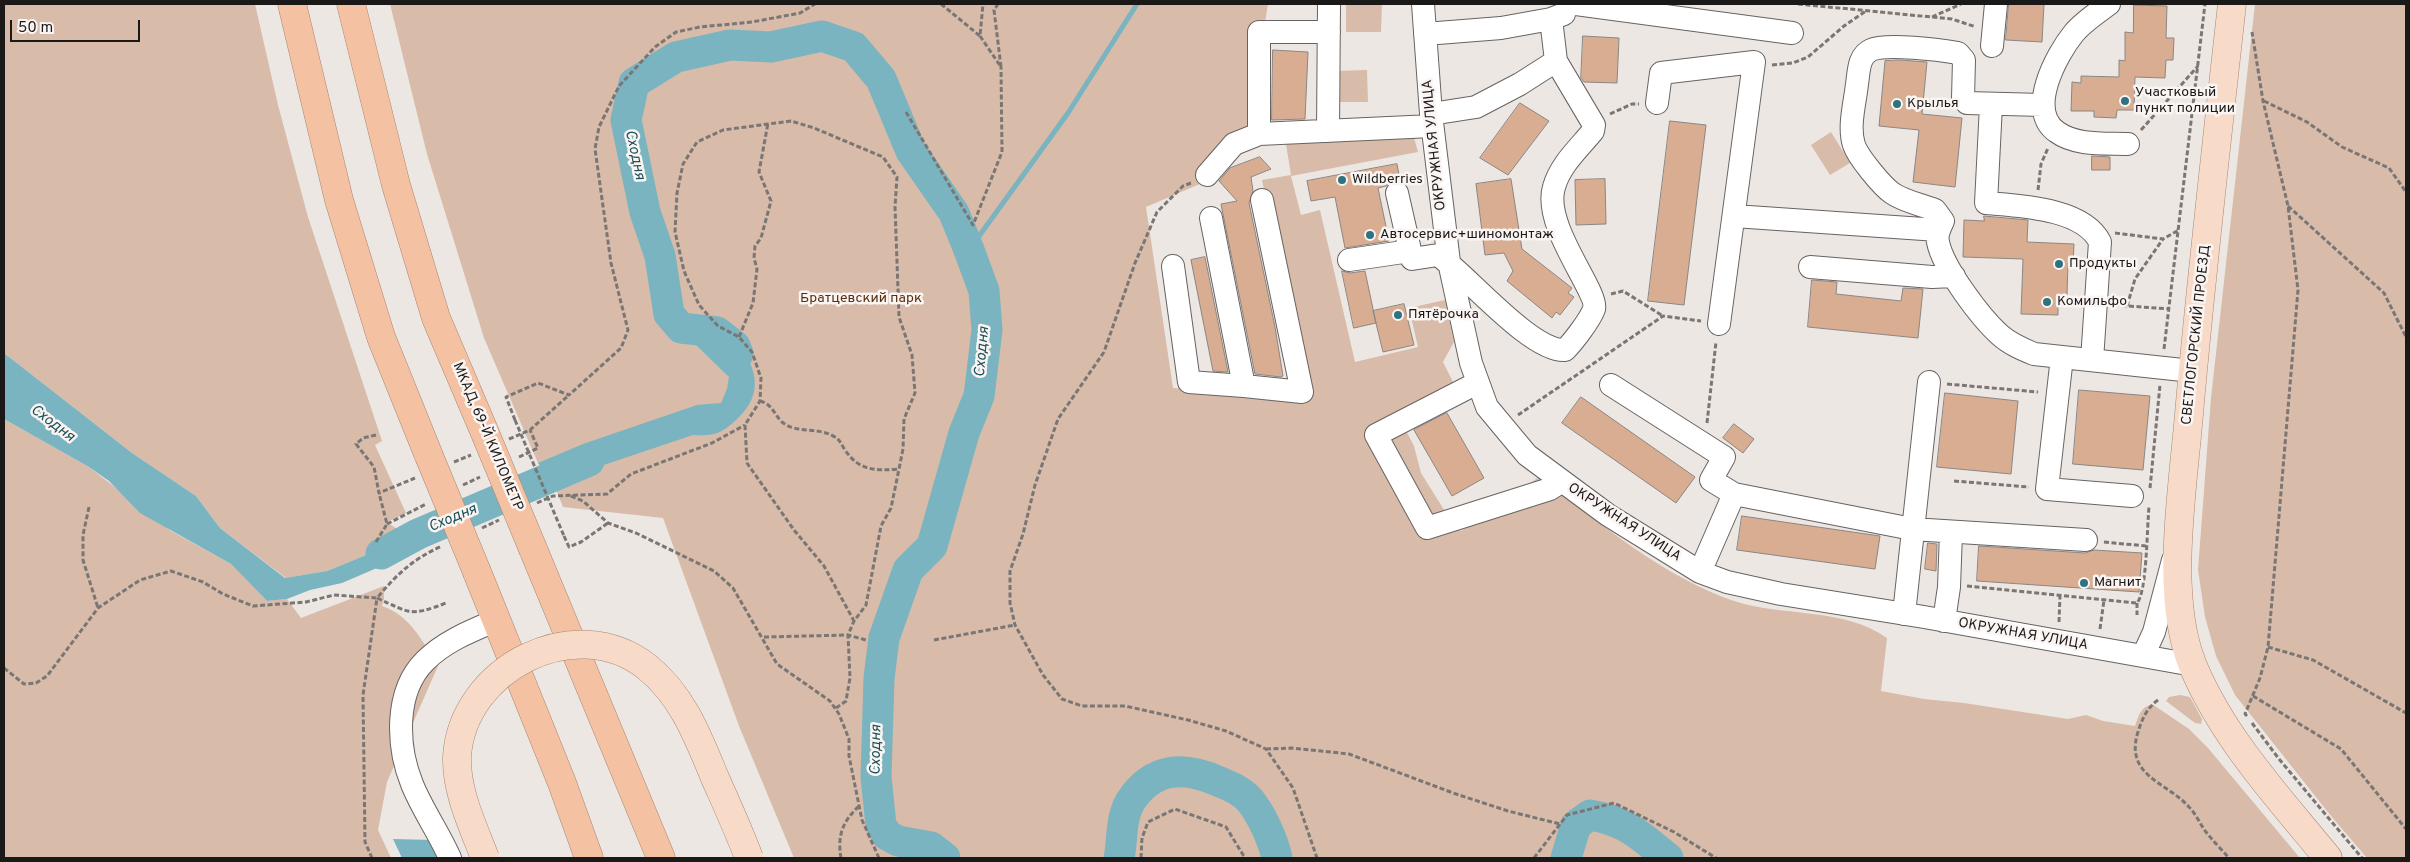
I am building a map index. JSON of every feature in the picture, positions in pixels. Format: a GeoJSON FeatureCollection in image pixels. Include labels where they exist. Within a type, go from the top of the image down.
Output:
{"type":"FeatureCollection","features":[{"type":"Feature","properties":{"kind":"highway"},"geometry":{"type":"LineString","coordinates":[[292,4],[338,200],[381,336],[562,783],[589,858]]}},
{"type":"Feature","properties":{"kind":"highway","name":"МКАД, 69-Й КИЛОМЕТР"},"geometry":{"type":"LineString","coordinates":[[351,4],[396,185],[433,308],[661,858]]}},
{"type":"Feature","properties":{"kind":"main road","name":"СВЕТЛОГОРСКИЙ ПРОЕЗД"},"geometry":{"type":"LineString","coordinates":[[2232,4],[2192,371],[2179,540],[2180,605],[2185,638],[2193,665],[2226,727],[2259,773],[2328,858]]}},
{"type":"Feature","properties":{"kind":"main road"},"geometry":{"type":"LineString","coordinates":[[485,858],[467,811],[459,776],[458,757],[466,722],[484,691],[510,666],[542,651],[578,645],[596,646],[631,657],[646,666],[671,691],[691,722],[750,858]]}},
{"type":"Feature","properties":{"kind":"street"},"geometry":{"type":"LineString","coordinates":[[1328,131],[1329,4]]}},
{"type":"Feature","properties":{"kind":"street","name":"ОКРУЖНАЯ УЛИЦА"},"geometry":{"type":"LineString","coordinates":[[1423,4],[1432,120],[1449,262],[1477,383],[1487,407],[1526,455],[1608,515],[1700,572],[1762,591],[2193,665]]}},
{"type":"Feature","properties":{"kind":"street"},"geometry":{"type":"LineString","coordinates":[[1549,32],[1575,4],[1792,33]]}},
{"type":"Feature","properties":{"kind":"street"},"geometry":{"type":"LineString","coordinates":[[1993,39],[1996,4]]}},
{"type":"Feature","properties":{"kind":"street"},"geometry":{"type":"LineString","coordinates":[[2109,4],[2074,32],[2060,52],[2050,76],[2043,105],[2047,120],[2056,132],[2070,138],[2090,142],[2128,144]]}},
{"type":"Feature","properties":{"kind":"street"},"geometry":{"type":"LineString","coordinates":[[1425,34],[1502,28],[1549,32]]}},
{"type":"Feature","properties":{"kind":"street"},"geometry":{"type":"LineString","coordinates":[[1259,134],[1259,32],[1329,32]]}},
{"type":"Feature","properties":{"kind":"street"},"geometry":{"type":"LineString","coordinates":[[1397,193],[1412,259],[1438,254],[1449,262],[1512,322],[1555,351],[1565,350],[1571,344],[1594,309],[1593,298],[1567,250],[1553,208],[1553,189],[1560,172],[1593,131],[1594,125],[1556,61],[1549,32]]}},
{"type":"Feature","properties":{"kind":"street"},"geometry":{"type":"LineString","coordinates":[[2043,105],[1967,103],[1963,98],[1964,60],[1958,53],[1890,48],[1871,50],[1863,56],[1859,68],[1852,133],[1854,145],[1872,172],[1892,194],[1934,210],[1943,220],[1938,230],[1938,244],[1954,276],[1971,302],[2001,336],[2034,354],[2192,371]]}},
{"type":"Feature","properties":{"kind":"street"},"geometry":{"type":"LineString","coordinates":[[1207,176],[1234,144],[1259,134],[1328,131],[1432,120],[1476,106],[1520,84],[1556,61]]}},
{"type":"Feature","properties":{"kind":"street"},"geometry":{"type":"LineString","coordinates":[[1657,103],[1662,73],[1754,62],[1719,324]]}},
{"type":"Feature","properties":{"kind":"street"},"geometry":{"type":"LineString","coordinates":[[1991,105],[1986,203],[2036,209],[2059,214],[2095,231],[2100,242],[2092,360]]}},
{"type":"Feature","properties":{"kind":"street"},"geometry":{"type":"LineString","coordinates":[[1173,266],[1189,382],[1302,392],[1262,200]]}},
{"type":"Feature","properties":{"kind":"street"},"geometry":{"type":"LineString","coordinates":[[1734,216],[1938,230]]}},
{"type":"Feature","properties":{"kind":"street"},"geometry":{"type":"LineString","coordinates":[[1211,218],[1244,386]]}},
{"type":"Feature","properties":{"kind":"street"},"geometry":{"type":"LineString","coordinates":[[1349,260],[1410,251]]}},
{"type":"Feature","properties":{"kind":"street"},"geometry":{"type":"LineString","coordinates":[[1810,267],[1932,277],[1954,276]]}},
{"type":"Feature","properties":{"kind":"street"},"geometry":{"type":"LineString","coordinates":[[2062,357],[2047,489],[2132,496]]}},
{"type":"Feature","properties":{"kind":"street"},"geometry":{"type":"LineString","coordinates":[[1904,614],[1912,529],[1935,481],[1929,382]]}},
{"type":"Feature","properties":{"kind":"street"},"geometry":{"type":"LineString","coordinates":[[1477,383],[1376,434],[1427,528],[1550,489],[1561,482]]}},
{"type":"Feature","properties":{"kind":"street"},"geometry":{"type":"LineString","coordinates":[[1611,385],[1724,457],[1711,480],[1734,494],[1912,529],[1951,533],[2086,540]]}},
{"type":"Feature","properties":{"kind":"street"},"geometry":{"type":"LineString","coordinates":[[1700,572],[1734,494]]}},
{"type":"Feature","properties":{"kind":"street"},"geometry":{"type":"LineString","coordinates":[[1944,621],[1950,587],[1951,533]]}},
{"type":"Feature","properties":{"kind":"street"},"geometry":{"type":"LineString","coordinates":[[2144,656],[2154,632],[2165,583],[2179,540]]}},
{"type":"Feature","properties":{"kind":"street"},"geometry":{"type":"LineString","coordinates":[[450,858],[412,785],[401,753],[400,719],[408,688],[424,662],[454,639],[497,620]]}},
{"type":"Feature","properties":{"kind":"path"},"geometry":{"type":"LineString","coordinates":[[608,523],[582,542],[569,547],[506,397],[538,383],[569,395],[621,348],[628,330],[611,263],[595,149],[599,128],[619,86],[636,65],[655,47],[676,32],[700,27],[752,22],[800,14],[815,4]]}},
{"type":"Feature","properties":{"kind":"path"},"geometry":{"type":"LineString","coordinates":[[941,4],[980,36],[1001,67]]}},
{"type":"Feature","properties":{"kind":"path"},"geometry":{"type":"LineString","coordinates":[[980,36],[983,4]]}},
{"type":"Feature","properties":{"kind":"path"},"geometry":{"type":"LineString","coordinates":[[906,112],[973,225],[1002,152],[1001,67],[994,10],[998,4]]}},
{"type":"Feature","properties":{"kind":"path"},"geometry":{"type":"LineString","coordinates":[[1798,4],[1952,19],[1993,39]]}},
{"type":"Feature","properties":{"kind":"path"},"geometry":{"type":"LineString","coordinates":[[1932,17],[1961,4]]}},
{"type":"Feature","properties":{"kind":"path"},"geometry":{"type":"LineString","coordinates":[[1753,67],[1793,64],[1808,57],[1838,31],[1866,11]]}},
{"type":"Feature","properties":{"kind":"path"},"geometry":{"type":"LineString","coordinates":[[2252,28],[2263,101],[2288,206],[2298,290],[2268,647],[2253,696],[2245,714],[2279,759],[2362,858]]}},
{"type":"Feature","properties":{"kind":"path"},"geometry":{"type":"LineString","coordinates":[[2128,144],[2198,65]]}},
{"type":"Feature","properties":{"kind":"path"},"geometry":{"type":"LineString","coordinates":[[2263,101],[2307,122],[2342,147],[2389,168],[2406,192]]}},
{"type":"Feature","properties":{"kind":"path"},"geometry":{"type":"LineString","coordinates":[[1605,116],[1632,104]]}},
{"type":"Feature","properties":{"kind":"path"},"geometry":{"type":"LineString","coordinates":[[535,504],[553,496],[606,494],[631,474],[712,443],[745,425],[760,401],[761,378],[752,352],[738,337],[718,326],[699,305],[684,271],[675,232],[676,194],[683,164],[698,142],[723,130],[791,121],[882,157],[897,177],[895,207],[899,317],[912,355],[915,393],[904,419],[903,449],[899,469],[891,508],[881,526],[866,605],[854,621],[848,635],[850,678],[846,701],[836,708]]}},
{"type":"Feature","properties":{"kind":"path"},"geometry":{"type":"LineString","coordinates":[[738,337],[753,303],[757,269],[754,258],[755,246],[761,238],[771,201],[760,172],[768,123]]}},
{"type":"Feature","properties":{"kind":"path"},"geometry":{"type":"LineString","coordinates":[[2036,209],[2041,164],[2056,132]]}},
{"type":"Feature","properties":{"kind":"path"},"geometry":{"type":"LineString","coordinates":[[1207,176],[1183,186],[1157,212],[1135,263],[1104,352],[1058,419],[1035,484],[1023,534],[1010,571],[1010,603],[1014,625],[1042,675],[1062,699],[1082,706],[1125,706],[1188,720],[1226,731],[1266,749],[1292,748],[1349,754],[1464,797],[1560,824]]}},
{"type":"Feature","properties":{"kind":"path"},"geometry":{"type":"LineString","coordinates":[[2288,206],[2384,293],[2406,337]]}},
{"type":"Feature","properties":{"kind":"path"},"geometry":{"type":"LineString","coordinates":[[2127,306],[2135,279],[2163,239],[2179,230]]}},
{"type":"Feature","properties":{"kind":"path"},"geometry":{"type":"LineString","coordinates":[[2095,231],[2163,239]]}},
{"type":"Feature","properties":{"kind":"path"},"geometry":{"type":"LineString","coordinates":[[1593,298],[1623,292],[1663,316],[1719,324],[1704,444]]}},
{"type":"Feature","properties":{"kind":"path"},"geometry":{"type":"LineString","coordinates":[[2097,304],[2170,309]]}},
{"type":"Feature","properties":{"kind":"path"},"geometry":{"type":"LineString","coordinates":[[1511,419],[1663,316]]}},
{"type":"Feature","properties":{"kind":"path"},"geometry":{"type":"LineString","coordinates":[[1929,382],[2058,394]]}},
{"type":"Feature","properties":{"kind":"path"},"geometry":{"type":"LineString","coordinates":[[760,401],[767,403],[782,422],[792,428],[832,434],[840,440],[850,457],[862,467],[876,471],[899,469]]}},
{"type":"Feature","properties":{"kind":"path"},"geometry":{"type":"LineString","coordinates":[[745,425],[747,463],[794,530],[824,566],[854,621]]}},
{"type":"Feature","properties":{"kind":"path"},"geometry":{"type":"LineString","coordinates":[[511,461],[538,448],[530,430]]}},
{"type":"Feature","properties":{"kind":"path"},"geometry":{"type":"LineString","coordinates":[[363,438],[376,435]]}},
{"type":"Feature","properties":{"kind":"path"},"geometry":{"type":"LineString","coordinates":[[458,488],[484,475]]}},
{"type":"Feature","properties":{"kind":"path"},"geometry":{"type":"LineString","coordinates":[[1935,481],[2047,489]]}},
{"type":"Feature","properties":{"kind":"path"},"geometry":{"type":"LineString","coordinates":[[379,493],[387,524]]}},
{"type":"Feature","properties":{"kind":"path"},"geometry":{"type":"LineString","coordinates":[[553,496],[571,496],[583,501],[608,523],[636,533],[714,571],[733,588],[764,637],[778,664],[812,686],[836,708],[849,739],[849,756],[862,820],[879,858]]}},
{"type":"Feature","properties":{"kind":"path"},"geometry":{"type":"LineString","coordinates":[[376,542],[387,524],[431,502]]}},
{"type":"Feature","properties":{"kind":"path"},"geometry":{"type":"LineString","coordinates":[[90,507],[84,536],[84,560],[98,608]]}},
{"type":"Feature","properties":{"kind":"path"},"geometry":{"type":"LineString","coordinates":[[481,528],[508,516]]}},
{"type":"Feature","properties":{"kind":"path"},"geometry":{"type":"LineString","coordinates":[[2086,540],[2146,546]]}},
{"type":"Feature","properties":{"kind":"path"},"geometry":{"type":"LineString","coordinates":[[372,858],[365,842],[363,694],[377,598],[401,570],[427,552],[445,544]]}},
{"type":"Feature","properties":{"kind":"path"},"geometry":{"type":"LineString","coordinates":[[4,668],[24,684],[36,683],[47,676],[98,608],[140,580],[171,571],[202,582],[223,594],[253,606],[298,603],[334,595],[377,598],[410,613],[425,611],[446,603]]}},
{"type":"Feature","properties":{"kind":"path"},"geometry":{"type":"LineString","coordinates":[[2059,625],[2060,595]]}},
{"type":"Feature","properties":{"kind":"path"},"geometry":{"type":"LineString","coordinates":[[2100,631],[2104,600]]}},
{"type":"Feature","properties":{"kind":"path"},"geometry":{"type":"LineString","coordinates":[[934,640],[1014,625]]}},
{"type":"Feature","properties":{"kind":"path"},"geometry":{"type":"LineString","coordinates":[[764,637],[848,635],[866,640]]}},
{"type":"Feature","properties":{"kind":"path"},"geometry":{"type":"LineString","coordinates":[[2268,647],[2314,660],[2406,713]]}},
{"type":"Feature","properties":{"kind":"path"},"geometry":{"type":"LineString","coordinates":[[2253,696],[2341,749],[2406,829]]}},
{"type":"Feature","properties":{"kind":"path"},"geometry":{"type":"LineString","coordinates":[[2158,700],[2150,706],[2137,736],[2136,748],[2141,768],[2153,782],[2189,806],[2207,833],[2229,858]]}},
{"type":"Feature","properties":{"kind":"path"},"geometry":{"type":"LineString","coordinates":[[1266,749],[1293,788],[1317,858]]}},
{"type":"Feature","properties":{"kind":"path"},"geometry":{"type":"LineString","coordinates":[[1534,858],[1567,815],[1614,803],[1674,832],[1716,858]]}},
{"type":"Feature","properties":{"kind":"path"},"geometry":{"type":"LineString","coordinates":[[841,858],[839,848],[845,820],[859,806]]}},
{"type":"Feature","properties":{"kind":"path"},"geometry":{"type":"LineString","coordinates":[[1141,858],[1142,838],[1148,822],[1175,809],[1226,826],[1245,858]]}},
{"type":"Feature","properties":{"kind":"green space"},"geometry":{"type":"Polygon","coordinates":[[[4,4],[255,4],[278,105],[308,217],[382,441],[375,445],[406,513],[387,522],[397,529],[413,527],[376,551],[327,571],[286,578],[220,528],[196,496],[132,453],[4,353],[4,4]]]}},
{"type":"Feature","properties":{"kind":"green space","name":"Братцевский парк"},"geometry":{"type":"Polygon","coordinates":[[[390,4],[1268,4],[1248,129],[1209,180],[1146,207],[1173,388],[1308,402],[1262,180],[1291,175],[1286,144],[1413,134],[1418,152],[1291,176],[1301,215],[1320,210],[1355,362],[1418,347],[1409,308],[1445,300],[1454,342],[1443,362],[1455,386],[1400,419],[1414,446],[1421,473],[1446,513],[1461,531],[1539,477],[1632,547],[1708,591],[1753,606],[1852,621],[1870,628],[1887,638],[1881,691],[1924,699],[1964,703],[2068,719],[2086,715],[2103,721],[2135,726],[2142,710],[2152,704],[2189,729],[2208,748],[2300,858],[794,858],[739,726],[663,518],[563,507],[553,482],[538,463],[484,338],[427,154],[390,4]]]}},
{"type":"Feature","properties":{"kind":"green space"},"geometry":{"type":"Polygon","coordinates":[[[1346,4],[1382,4],[1381,32],[1346,32],[1346,4]]]}},
{"type":"Feature","properties":{"kind":"green space"},"geometry":{"type":"Polygon","coordinates":[[[2255,4],[2406,4],[2406,858],[2367,858],[2331,816],[2235,695],[2216,656],[2205,617],[2198,570],[2211,398],[2255,4]]]}},
{"type":"Feature","properties":{"kind":"green space"},"geometry":{"type":"Polygon","coordinates":[[[1367,70],[1368,102],[1337,102],[1336,71],[1367,70]]]}},
{"type":"Feature","properties":{"kind":"green space"},"geometry":{"type":"Polygon","coordinates":[[[1831,132],[1850,163],[1830,175],[1811,145],[1831,132]]]}},
{"type":"Feature","properties":{"kind":"green space"},"geometry":{"type":"Polygon","coordinates":[[[4,419],[89,467],[171,531],[231,564],[267,601],[287,599],[301,618],[384,586],[382,606],[401,616],[415,630],[438,666],[387,782],[378,830],[391,858],[4,858],[4,419]]]}},
{"type":"Feature","properties":{"kind":"green space"},"geometry":{"type":"Polygon","coordinates":[[[2180,695],[2190,697],[2202,719],[2201,724],[2195,723],[2166,701],[2169,697],[2180,695]]]}},
{"type":"Feature","properties":{"kind":"water"},"geometry":{"type":"Polygon","coordinates":[[[712,323],[736,342],[752,366],[755,379],[754,393],[748,406],[737,419],[717,433],[693,435],[553,482],[538,463],[583,444],[697,405],[721,403],[727,389],[729,377],[694,343],[712,323]]]}},
{"type":"Feature","properties":{"kind":"water"},"geometry":{"type":"Polygon","coordinates":[[[4,353],[132,453],[196,496],[220,528],[285,578],[327,571],[376,551],[413,527],[420,543],[377,568],[342,583],[310,590],[287,599],[267,601],[231,564],[140,513],[109,481],[89,467],[4,419],[4,353]]]}},
{"type":"Feature","properties":{"kind":"water"},"geometry":{"type":"Polygon","coordinates":[[[393,839],[434,840],[442,858],[402,858],[393,839]]]}},
{"type":"Feature","properties":{"kind":"building"},"geometry":{"type":"Polygon","coordinates":[[[2009,4],[2044,4],[2042,42],[2006,40],[2009,4]]]}},
{"type":"Feature","properties":{"kind":"building"},"geometry":{"type":"Polygon","coordinates":[[[2134,5],[2167,6],[2166,38],[2174,38],[2173,60],[2166,60],[2165,78],[2135,77],[2134,110],[2117,110],[2116,118],[2094,117],[2094,111],[2071,111],[2072,82],[2081,83],[2081,76],[2119,77],[2119,60],[2125,61],[2125,32],[2133,33],[2134,5]]]}},
{"type":"Feature","properties":{"kind":"building"},"geometry":{"type":"Polygon","coordinates":[[[1583,36],[1619,38],[1617,83],[1584,82],[1581,78],[1583,36]]]}},
{"type":"Feature","properties":{"kind":"building"},"geometry":{"type":"Polygon","coordinates":[[[1273,50],[1308,52],[1305,119],[1272,120],[1273,50]]]}},
{"type":"Feature","properties":{"kind":"building"},"geometry":{"type":"Polygon","coordinates":[[[1885,61],[1927,62],[1922,114],[1962,118],[1955,187],[1913,182],[1919,130],[1879,126],[1885,61]]]}},
{"type":"Feature","properties":{"kind":"building"},"geometry":{"type":"Polygon","coordinates":[[[1520,103],[1549,121],[1508,175],[1480,158],[1520,103]]]}},
{"type":"Feature","properties":{"kind":"building"},"geometry":{"type":"Polygon","coordinates":[[[1670,121],[1706,125],[1684,305],[1648,301],[1670,121]]]}},
{"type":"Feature","properties":{"kind":"building"},"geometry":{"type":"Polygon","coordinates":[[[2092,156],[2110,157],[2110,170],[2092,170],[2092,156]]]}},
{"type":"Feature","properties":{"kind":"building"},"geometry":{"type":"Polygon","coordinates":[[[1260,157],[1271,169],[1251,177],[1253,191],[1249,203],[1275,327],[1283,376],[1281,377],[1255,374],[1221,204],[1237,201],[1219,181],[1230,168],[1260,157]]]}},
{"type":"Feature","properties":{"kind":"building"},"geometry":{"type":"Polygon","coordinates":[[[1397,164],[1400,180],[1394,180],[1386,186],[1378,188],[1389,241],[1345,248],[1335,197],[1311,201],[1307,181],[1397,164]]]}},
{"type":"Feature","properties":{"kind":"building"},"geometry":{"type":"Polygon","coordinates":[[[1511,179],[1522,249],[1572,288],[1568,293],[1574,297],[1560,315],[1556,312],[1552,318],[1507,281],[1513,271],[1504,253],[1485,255],[1476,184],[1511,179]]]}},
{"type":"Feature","properties":{"kind":"building"},"geometry":{"type":"Polygon","coordinates":[[[1605,179],[1606,224],[1576,225],[1575,180],[1605,179]]]}},
{"type":"Feature","properties":{"kind":"building"},"geometry":{"type":"Polygon","coordinates":[[[1984,216],[2028,220],[2027,242],[2074,244],[2073,263],[2068,263],[2067,295],[2058,294],[2058,315],[2021,314],[2023,259],[1963,257],[1964,220],[1984,221],[1984,216]]]}},
{"type":"Feature","properties":{"kind":"building"},"geometry":{"type":"Polygon","coordinates":[[[1205,257],[1228,372],[1213,371],[1191,260],[1205,257]]]}},
{"type":"Feature","properties":{"kind":"building"},"geometry":{"type":"Polygon","coordinates":[[[1342,271],[1350,273],[1365,271],[1376,323],[1354,328],[1342,271]]]}},
{"type":"Feature","properties":{"kind":"building"},"geometry":{"type":"Polygon","coordinates":[[[1812,280],[1837,282],[1836,294],[1901,301],[1903,288],[1923,289],[1918,338],[1808,327],[1812,280]]]}},
{"type":"Feature","properties":{"kind":"building"},"geometry":{"type":"Polygon","coordinates":[[[1404,304],[1414,345],[1383,352],[1373,311],[1404,304]]]}},
{"type":"Feature","properties":{"kind":"building"},"geometry":{"type":"Polygon","coordinates":[[[2079,390],[2150,396],[2143,470],[2073,464],[2079,390]]]}},
{"type":"Feature","properties":{"kind":"building"},"geometry":{"type":"Polygon","coordinates":[[[1945,393],[2018,401],[2011,474],[1937,467],[1945,393]]]}},
{"type":"Feature","properties":{"kind":"building"},"geometry":{"type":"Polygon","coordinates":[[[1581,397],[1695,477],[1676,503],[1562,423],[1581,397]]]}},
{"type":"Feature","properties":{"kind":"building"},"geometry":{"type":"Polygon","coordinates":[[[1447,413],[1484,478],[1452,496],[1414,430],[1447,413]]]}},
{"type":"Feature","properties":{"kind":"building"},"geometry":{"type":"Polygon","coordinates":[[[1734,424],[1754,439],[1743,453],[1723,438],[1734,424]]]}},
{"type":"Feature","properties":{"kind":"building"},"geometry":{"type":"Polygon","coordinates":[[[1742,516],[1880,536],[1875,569],[1737,550],[1742,516]]]}},
{"type":"Feature","properties":{"kind":"building"},"geometry":{"type":"Polygon","coordinates":[[[1928,543],[1937,544],[1936,571],[1925,569],[1928,543]]]}},
{"type":"Feature","properties":{"kind":"building"},"geometry":{"type":"Polygon","coordinates":[[[1979,546],[2085,553],[2094,550],[2142,553],[2139,592],[1977,581],[1979,546]]]}},
{"type":"Feature","properties":{"kind":"waterway"},"geometry":{"type":"LineString","coordinates":[[969,250],[1068,113],[1137,4]]}},
{"type":"Feature","properties":{"kind":"waterway","name":"Сходня"},"geometry":{"type":"LineString","coordinates":[[738,354],[735,346],[717,332],[681,328],[669,314],[660,256],[645,212],[626,120],[634,83],[676,57],[730,45],[771,47],[822,36],[854,47],[881,79],[911,151],[954,213],[984,291],[987,330],[979,396],[964,433],[932,546],[908,570],[884,638],[879,678],[876,777],[881,825],[887,835],[898,841],[931,847],[945,858]]}},
{"type":"Feature","properties":{"kind":"waterway","name":"Сходня"},"geometry":{"type":"LineString","coordinates":[[381,554],[418,534],[589,461]]}},
{"type":"Feature","properties":{"kind":"waterway","name":"Сходня"},"geometry":{"type":"LineString","coordinates":[[1119,858],[1123,823],[1130,802],[1149,781],[1170,772],[1194,773],[1242,793],[1252,803],[1264,822],[1277,858]]}},
{"type":"Feature","properties":{"kind":"waterway","name":"Сходня"},"geometry":{"type":"LineString","coordinates":[[1566,858],[1576,825],[1590,815],[1624,825],[1668,858]]}},
{"type":"Feature","properties":{"kind":"place","name":"Участковый пункт полиции"},"geometry":{"type":"Point","coordinates":[2125,101]}},
{"type":"Feature","properties":{"kind":"place","name":"Крылья"},"geometry":{"type":"Point","coordinates":[1897,104]}},
{"type":"Feature","properties":{"kind":"place","name":"Wildberries"},"geometry":{"type":"Point","coordinates":[1342,180]}},
{"type":"Feature","properties":{"kind":"place","name":"Автосервис+шиномонтаж"},"geometry":{"type":"Point","coordinates":[1370,235]}},
{"type":"Feature","properties":{"kind":"place","name":"Продукты"},"geometry":{"type":"Point","coordinates":[2059,264]}},
{"type":"Feature","properties":{"kind":"place","name":"Комильфо"},"geometry":{"type":"Point","coordinates":[2047,302]}},
{"type":"Feature","properties":{"kind":"place","name":"Пятёрочка"},"geometry":{"type":"Point","coordinates":[1398,315]}},
{"type":"Feature","properties":{"kind":"place","name":"Магнит"},"geometry":{"type":"Point","coordinates":[2084,583]}}]}
